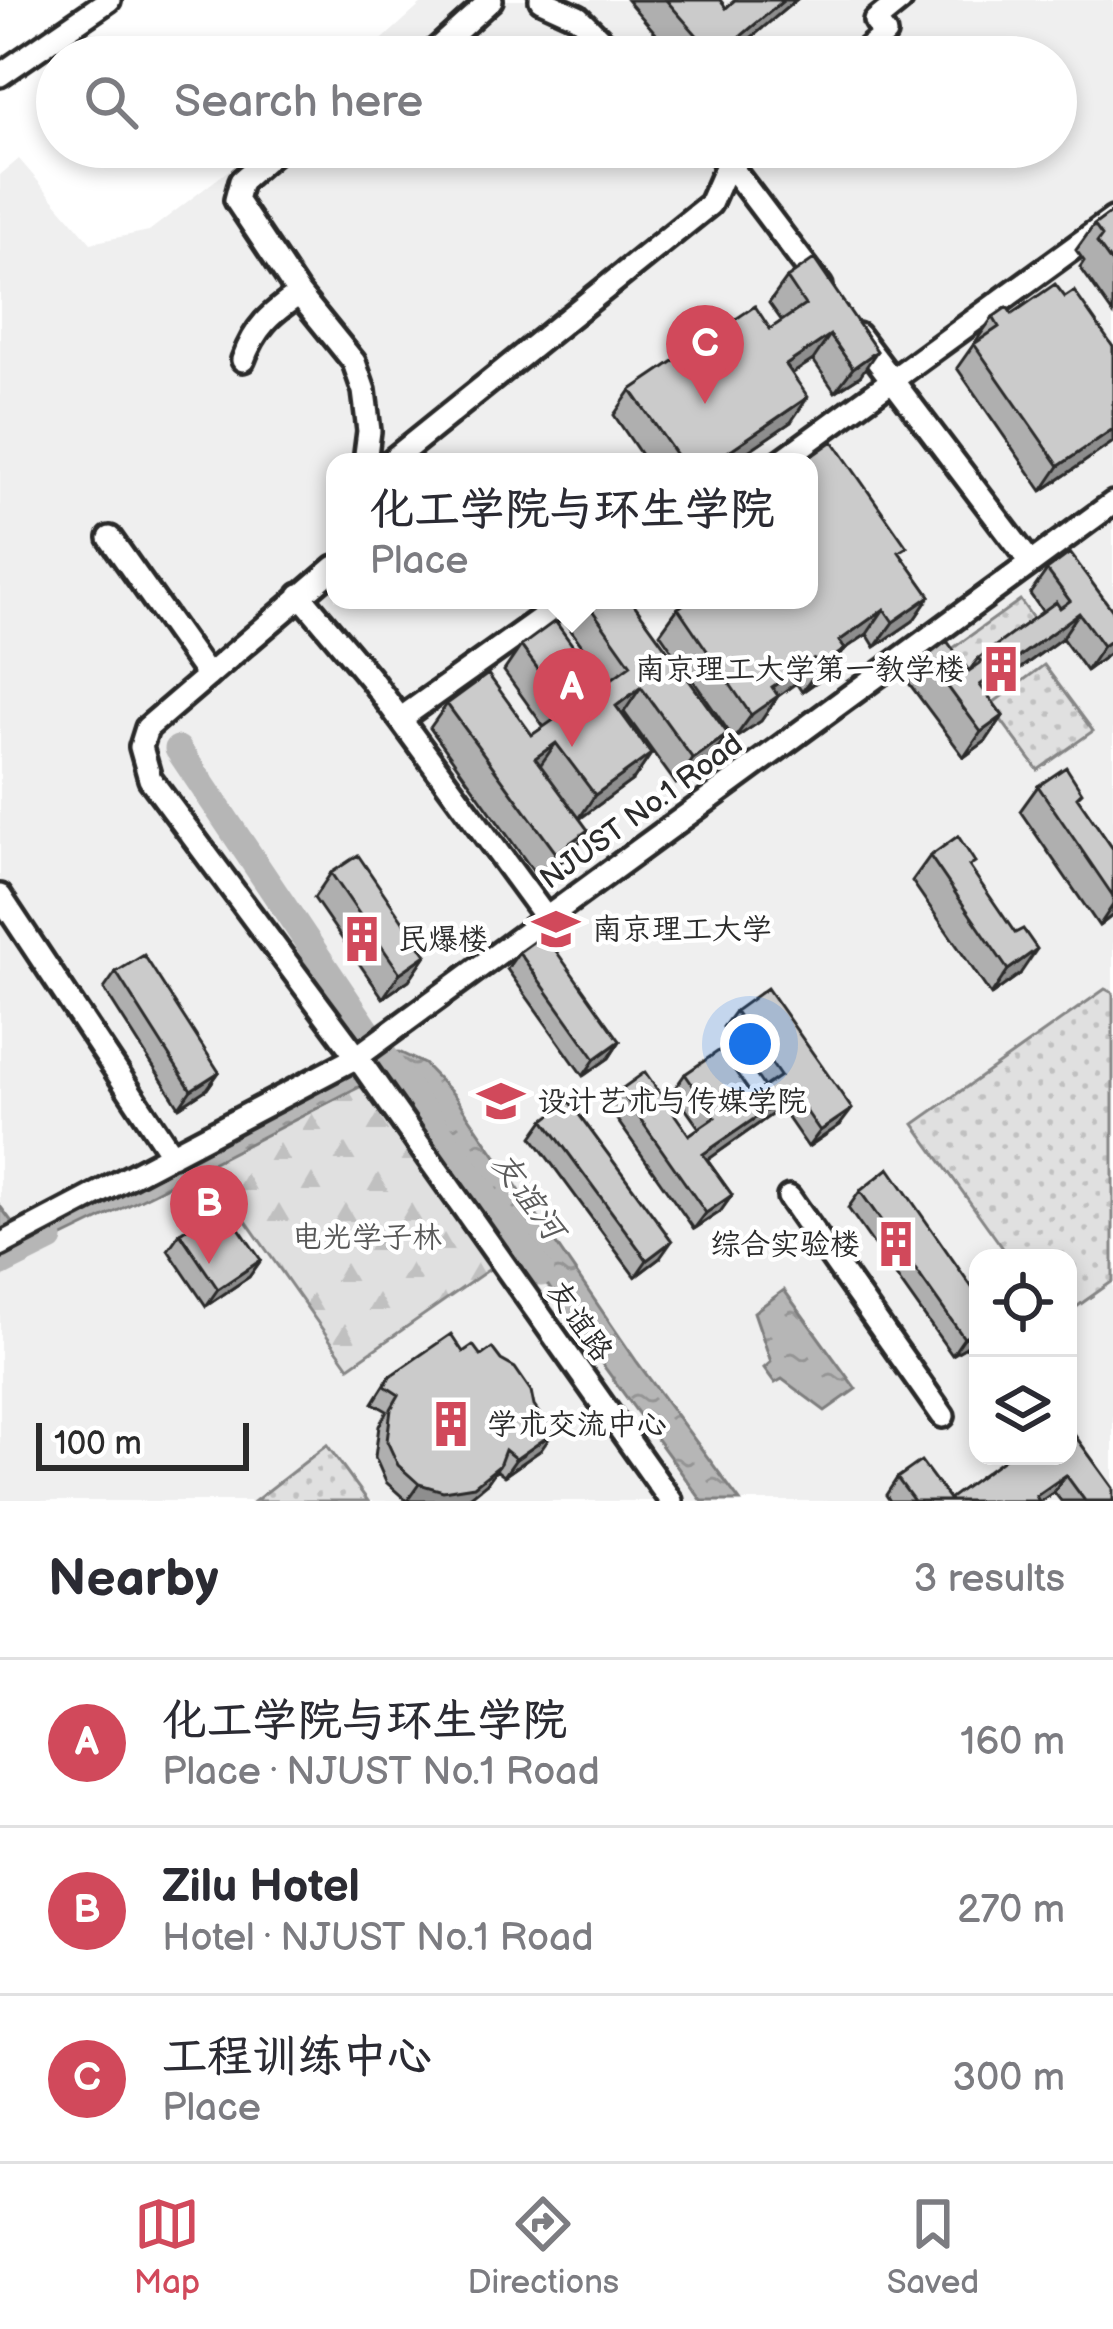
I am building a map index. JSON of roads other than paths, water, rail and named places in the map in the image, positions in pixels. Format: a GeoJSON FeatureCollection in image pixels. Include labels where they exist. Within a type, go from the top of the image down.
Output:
{"type":"FeatureCollection","features":[{"type":"Feature","properties":{"kind":"street"},"geometry":{"type":"LineString","coordinates":[[57,36],[110,0]]}},
{"type":"Feature","properties":{"kind":"street"},"geometry":{"type":"LineString","coordinates":[[451,36],[491,0]]}},
{"type":"Feature","properties":{"kind":"street"},"geometry":{"type":"LineString","coordinates":[[541,0],[578,17],[597,36]]}},
{"type":"Feature","properties":{"kind":"street"},"geometry":{"type":"LineString","coordinates":[[883,36],[875,21],[901,0]]}},
{"type":"Feature","properties":{"kind":"street"},"geometry":{"type":"LineString","coordinates":[[0,75],[36,50]]}},
{"type":"Feature","properties":{"kind":"street"},"geometry":{"type":"LineString","coordinates":[[256,168],[241,181],[236,200],[299,294],[354,362],[364,392],[369,431],[366,453]]}},
{"type":"Feature","properties":{"kind":"street"},"geometry":{"type":"LineString","coordinates":[[401,453],[710,204],[726,168]]}},
{"type":"Feature","properties":{"kind":"street"},"geometry":{"type":"LineString","coordinates":[[732,168],[1030,562]]}},
{"type":"Feature","properties":{"kind":"street"},"geometry":{"type":"LineString","coordinates":[[792,453],[1113,218]]}},
{"type":"Feature","properties":{"kind":"street"},"geometry":{"type":"LineString","coordinates":[[243,360],[251,338],[271,314],[299,294]]}},
{"type":"Feature","properties":{"kind":"street","name":"NJUST No.1 Road"},"geometry":{"type":"LineString","coordinates":[[0,1245],[357,1057],[1113,503]]}},
{"type":"Feature","properties":{"kind":"street"},"geometry":{"type":"LineString","coordinates":[[110,538],[208,676],[326,574]]}},
{"type":"Feature","properties":{"kind":"street"},"geometry":{"type":"LineString","coordinates":[[300,595],[400,718],[546,918]]}},
{"type":"Feature","properties":{"kind":"street"},"geometry":{"type":"LineString","coordinates":[[400,718],[555,609]]}},
{"type":"Feature","properties":{"kind":"street","name":"友谊路"},"geometry":{"type":"LineString","coordinates":[[208,676],[147,728],[141,746],[151,779],[357,1057],[671,1501]]}},
{"type":"Feature","properties":{"kind":"street"},"geometry":{"type":"LineString","coordinates":[[0,896],[172,1155]]}},
{"type":"Feature","properties":{"kind":"street"},"geometry":{"type":"LineString","coordinates":[[789,1197],[943,1416]]}},
{"type":"Feature","properties":{"kind":"water"},"geometry":{"type":"Polygon","coordinates":[[[399,1052],[424,1064],[454,1095],[637,1362],[740,1501],[702,1501],[578,1331],[425,1099],[400,1078],[370,1081],[24,1256],[10,1251],[0,1239],[0,1206],[18,1230],[374,1055],[399,1052]]]}},
{"type":"Feature","properties":{"kind":"water"},"geometry":{"type":"Polygon","coordinates":[[[784,1290],[856,1389],[825,1411],[782,1379],[775,1383],[764,1368],[771,1362],[754,1312],[784,1290]]]}},
{"type":"Feature","properties":{"kind":"waterway","name":"友谊河"},"geometry":{"type":"LineString","coordinates":[[178,749],[391,1066],[541,1273]]}},
{"type":"Feature","properties":{"kind":"waterway"},"geometry":{"type":"LineString","coordinates":[[0,1264],[50,1239]]}},
{"type":"Feature","properties":{"kind":"place","name":"工程训练中心"},"geometry":{"type":"Point","coordinates":[705,404]}},
{"type":"Feature","properties":{"kind":"place","name":"南京理工大学第一教学楼"},"geometry":{"type":"Point","coordinates":[1001,669]}},
{"type":"Feature","properties":{"kind":"place","name":"化工学院与环生学院"},"geometry":{"type":"Point","coordinates":[572,747]}},
{"type":"Feature","properties":{"kind":"place","name":"南京理工大学"},"geometry":{"type":"Point","coordinates":[556,929]}},
{"type":"Feature","properties":{"kind":"place","name":"民爆楼"},"geometry":{"type":"Point","coordinates":[362,939]}},
{"type":"Feature","properties":{"kind":"place","name":"设计艺术与传媒学院"},"geometry":{"type":"Point","coordinates":[501,1101]}},
{"type":"Feature","properties":{"kind":"place","name":"综合实验楼"},"geometry":{"type":"Point","coordinates":[896,1244]}},
{"type":"Feature","properties":{"kind":"place","name":"Zilu Hotel"},"geometry":{"type":"Point","coordinates":[209,1264]}},
{"type":"Feature","properties":{"kind":"place","name":"学术交流中心"},"geometry":{"type":"Point","coordinates":[451,1424]}},
{"type":"Feature","properties":{"kind":"park label","name":"电光学子林"},"geometry":{"type":"Point","coordinates":[367,1237]}}]}
